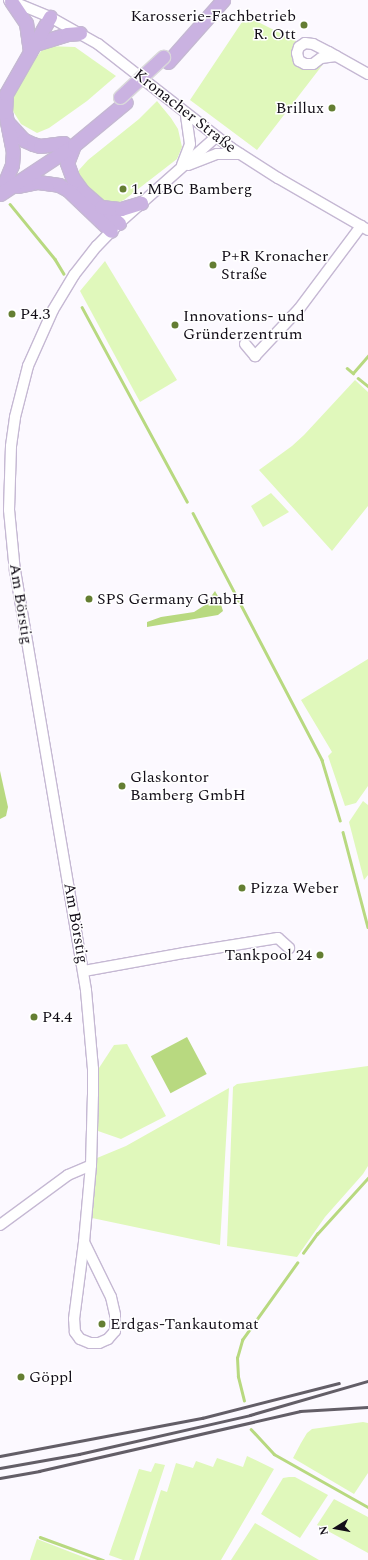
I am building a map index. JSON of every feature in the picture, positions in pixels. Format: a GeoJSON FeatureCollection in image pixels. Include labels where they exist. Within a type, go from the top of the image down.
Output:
{"type":"FeatureCollection","features":[{"type":"Feature","properties":{"kind":"main road"},"geometry":{"type":"LineString","coordinates":[[9,1],[26,23],[33,48]]}},
{"type":"Feature","properties":{"kind":"main road"},"geometry":{"type":"LineString","coordinates":[[6,185],[69,144],[123,100],[166,60],[219,1]]}},
{"type":"Feature","properties":{"kind":"main road"},"geometry":{"type":"LineString","coordinates":[[0,194],[6,185],[12,165],[13,152],[5,112],[6,94],[50,17]]}},
{"type":"Feature","properties":{"kind":"main road"},"geometry":{"type":"LineString","coordinates":[[33,48],[67,34],[80,33]]}},
{"type":"Feature","properties":{"kind":"main road"},"geometry":{"type":"LineString","coordinates":[[7,122],[24,140],[33,144],[40,146],[69,144]]}},
{"type":"Feature","properties":{"kind":"main road"},"geometry":{"type":"LineString","coordinates":[[69,144],[67,163],[72,177],[82,191],[100,207],[115,227]]}},
{"type":"Feature","properties":{"kind":"main road"},"geometry":{"type":"LineString","coordinates":[[6,185],[38,182],[59,185],[68,190],[115,227]]}},
{"type":"Feature","properties":{"kind":"main road"},"geometry":{"type":"LineString","coordinates":[[100,207],[121,208],[142,203]]}},
{"type":"Feature","properties":{"kind":"street","name":"Kronacher Straße"},"geometry":{"type":"LineString","coordinates":[[9,1],[50,17],[80,33],[124,63],[186,114],[240,154],[365,228],[299,308],[256,356],[245,344]]}},
{"type":"Feature","properties":{"kind":"street"},"geometry":{"type":"LineString","coordinates":[[336,56],[368,74]]}},
{"type":"Feature","properties":{"kind":"street"},"geometry":{"type":"LineString","coordinates":[[181,168],[190,144],[186,114]]}},
{"type":"Feature","properties":{"kind":"street","name":"Am Börstig"},"geometry":{"type":"LineString","coordinates":[[84,1242],[111,1297],[115,1315],[115,1331],[108,1338],[99,1343],[90,1343],[80,1339],[75,1332],[74,1319],[84,1242],[91,1165],[93,1069],[84,971],[17,586],[9,510],[9,475],[15,418],[28,366],[53,310],[74,275],[115,227],[216,137]]}},
{"type":"Feature","properties":{"kind":"street"},"geometry":{"type":"LineString","coordinates":[[181,168],[217,154],[240,154]]}},
{"type":"Feature","properties":{"kind":"street","name":"Am Börstig"},"geometry":{"type":"LineString","coordinates":[[84,971],[278,938],[289,948]]}},
{"type":"Feature","properties":{"kind":"street"},"geometry":{"type":"LineString","coordinates":[[0,1225],[68,1175],[91,1165]]}},
{"type":"Feature","properties":{"kind":"shaded area"},"geometry":{"type":"Polygon","coordinates":[[[246,16],[298,42],[294,51],[313,67],[324,63],[257,150],[190,100],[246,16]]]}},
{"type":"Feature","properties":{"kind":"shaded area"},"geometry":{"type":"Polygon","coordinates":[[[45,46],[75,47],[116,76],[87,101],[49,128],[37,133],[21,124],[13,111],[12,99],[30,66],[45,46]]]}},
{"type":"Feature","properties":{"kind":"shaded area"},"geometry":{"type":"Polygon","coordinates":[[[157,101],[178,129],[182,147],[177,159],[124,200],[117,203],[103,202],[87,189],[79,176],[79,170],[88,160],[139,119],[157,101]]]}},
{"type":"Feature","properties":{"kind":"shaded area"},"geometry":{"type":"Polygon","coordinates":[[[105,261],[177,380],[140,402],[80,291],[105,261]]]}},
{"type":"Feature","properties":{"kind":"shaded area"},"geometry":{"type":"Polygon","coordinates":[[[355,380],[368,392],[368,506],[332,551],[259,470],[292,446],[304,435],[355,380]]]}},
{"type":"Feature","properties":{"kind":"shaded area"},"geometry":{"type":"Polygon","coordinates":[[[271,493],[289,512],[263,527],[251,506],[271,493]]]}},
{"type":"Feature","properties":{"kind":"shaded area"},"geometry":{"type":"Polygon","coordinates":[[[215,591],[223,611],[218,615],[147,627],[147,622],[161,617],[194,612],[205,605],[215,591]]]}},
{"type":"Feature","properties":{"kind":"shaded area"},"geometry":{"type":"Polygon","coordinates":[[[368,659],[368,786],[356,803],[345,806],[328,756],[332,752],[301,700],[368,659]]]}},
{"type":"Feature","properties":{"kind":"shaded area"},"geometry":{"type":"Polygon","coordinates":[[[0,771],[8,807],[6,816],[0,819],[0,771]]]}},
{"type":"Feature","properties":{"kind":"shaded area"},"geometry":{"type":"Polygon","coordinates":[[[363,801],[368,805],[368,875],[364,880],[349,822],[363,801]]]}},
{"type":"Feature","properties":{"kind":"shaded area"},"geometry":{"type":"Polygon","coordinates":[[[187,1037],[207,1074],[171,1093],[151,1056],[187,1037]]]}},
{"type":"Feature","properties":{"kind":"shaded area"},"geometry":{"type":"Polygon","coordinates":[[[127,1044],[166,1116],[121,1139],[98,1131],[99,1068],[114,1045],[127,1044]]]}},
{"type":"Feature","properties":{"kind":"shaded area"},"geometry":{"type":"Polygon","coordinates":[[[368,1066],[368,1166],[363,1174],[325,1217],[297,1257],[227,1246],[233,1087],[237,1084],[368,1066]]]}},
{"type":"Feature","properties":{"kind":"shaded area"},"geometry":{"type":"Polygon","coordinates":[[[229,1088],[220,1245],[92,1218],[97,1158],[126,1146],[229,1088]]]}},
{"type":"Feature","properties":{"kind":"shaded area"},"geometry":{"type":"Polygon","coordinates":[[[363,1422],[368,1423],[368,1473],[354,1494],[293,1458],[307,1433],[312,1429],[363,1422]]]}},
{"type":"Feature","properties":{"kind":"shaded area"},"geometry":{"type":"Polygon","coordinates":[[[247,1456],[274,1469],[221,1560],[139,1560],[161,1490],[167,1492],[176,1463],[193,1468],[196,1461],[213,1467],[217,1458],[243,1467],[247,1456]]]}},
{"type":"Feature","properties":{"kind":"shaded area"},"geometry":{"type":"Polygon","coordinates":[[[155,1463],[165,1465],[134,1560],[123,1560],[109,1555],[139,1469],[151,1472],[155,1463]]]}},
{"type":"Feature","properties":{"kind":"shaded area"},"geometry":{"type":"Polygon","coordinates":[[[295,1477],[328,1495],[300,1538],[261,1514],[283,1478],[295,1477]]]}},
{"type":"Feature","properties":{"kind":"shaded area"},"geometry":{"type":"Polygon","coordinates":[[[334,1499],[368,1517],[368,1553],[317,1525],[334,1499]]]}},
{"type":"Feature","properties":{"kind":"shaded area"},"geometry":{"type":"Polygon","coordinates":[[[255,1523],[319,1560],[231,1560],[255,1523]]]}},
{"type":"Feature","properties":{"kind":"shaded area"},"geometry":{"type":"Polygon","coordinates":[[[37,1539],[91,1560],[30,1560],[37,1539]]]}},
{"type":"Feature","properties":{"kind":"waterway"},"geometry":{"type":"LineString","coordinates":[[10,204],[55,259],[64,274]]}},
{"type":"Feature","properties":{"kind":"waterway"},"geometry":{"type":"LineString","coordinates":[[82,307],[187,501]]}},
{"type":"Feature","properties":{"kind":"waterway"},"geometry":{"type":"LineString","coordinates":[[347,368],[353,373],[368,356]]}},
{"type":"Feature","properties":{"kind":"waterway"},"geometry":{"type":"LineString","coordinates":[[358,378],[368,386]]}},
{"type":"Feature","properties":{"kind":"waterway"},"geometry":{"type":"LineString","coordinates":[[193,513],[322,760],[340,820]]}},
{"type":"Feature","properties":{"kind":"waterway"},"geometry":{"type":"LineString","coordinates":[[343,832],[368,927]]}},
{"type":"Feature","properties":{"kind":"waterway"},"geometry":{"type":"LineString","coordinates":[[303,1253],[317,1234],[368,1178]]}},
{"type":"Feature","properties":{"kind":"waterway"},"geometry":{"type":"LineString","coordinates":[[244,1401],[238,1377],[237,1358],[242,1340],[297,1263]]}},
{"type":"Feature","properties":{"kind":"waterway"},"geometry":{"type":"LineString","coordinates":[[251,1429],[274,1454],[368,1507]]}},
{"type":"Feature","properties":{"kind":"waterway"},"geometry":{"type":"LineString","coordinates":[[40,1537],[103,1560]]}},
{"type":"Feature","properties":{"kind":"railway"},"geometry":{"type":"LineString","coordinates":[[0,1468],[79,1454],[250,1415],[368,1381]]}},
{"type":"Feature","properties":{"kind":"railway"},"geometry":{"type":"LineString","coordinates":[[0,1456],[202,1418],[339,1383]]}},
{"type":"Feature","properties":{"kind":"railway"},"geometry":{"type":"LineString","coordinates":[[0,1478],[39,1471],[300,1411],[368,1407]]}},
{"type":"Feature","properties":{"kind":"place","name":"Karosserie-Fachbetrieb R. Ott"},"geometry":{"type":"Point","coordinates":[304,25]}},
{"type":"Feature","properties":{"kind":"place","name":"Brillux"},"geometry":{"type":"Point","coordinates":[332,108]}},
{"type":"Feature","properties":{"kind":"place","name":"1. MBC Bamberg"},"geometry":{"type":"Point","coordinates":[123,189]}},
{"type":"Feature","properties":{"kind":"place","name":"P+R Kronacher Straße"},"geometry":{"type":"Point","coordinates":[213,265]}},
{"type":"Feature","properties":{"kind":"place","name":"P4.3"},"geometry":{"type":"Point","coordinates":[12,314]}},
{"type":"Feature","properties":{"kind":"place","name":"Innovations- und Gründerzentrum"},"geometry":{"type":"Point","coordinates":[175,325]}},
{"type":"Feature","properties":{"kind":"place","name":"SPS Germany GmbH"},"geometry":{"type":"Point","coordinates":[89,599]}},
{"type":"Feature","properties":{"kind":"place","name":"Glaskontor Bamberg GmbH"},"geometry":{"type":"Point","coordinates":[122,786]}},
{"type":"Feature","properties":{"kind":"place","name":"Pizza Weber"},"geometry":{"type":"Point","coordinates":[242,888]}},
{"type":"Feature","properties":{"kind":"place","name":"Tankpool 24"},"geometry":{"type":"Point","coordinates":[320,955]}},
{"type":"Feature","properties":{"kind":"place","name":"P4.4"},"geometry":{"type":"Point","coordinates":[34,1017]}},
{"type":"Feature","properties":{"kind":"place","name":"Erdgas-Tankautomat"},"geometry":{"type":"Point","coordinates":[102,1324]}},
{"type":"Feature","properties":{"kind":"place","name":"Göppl"},"geometry":{"type":"Point","coordinates":[21,1377]}}]}
